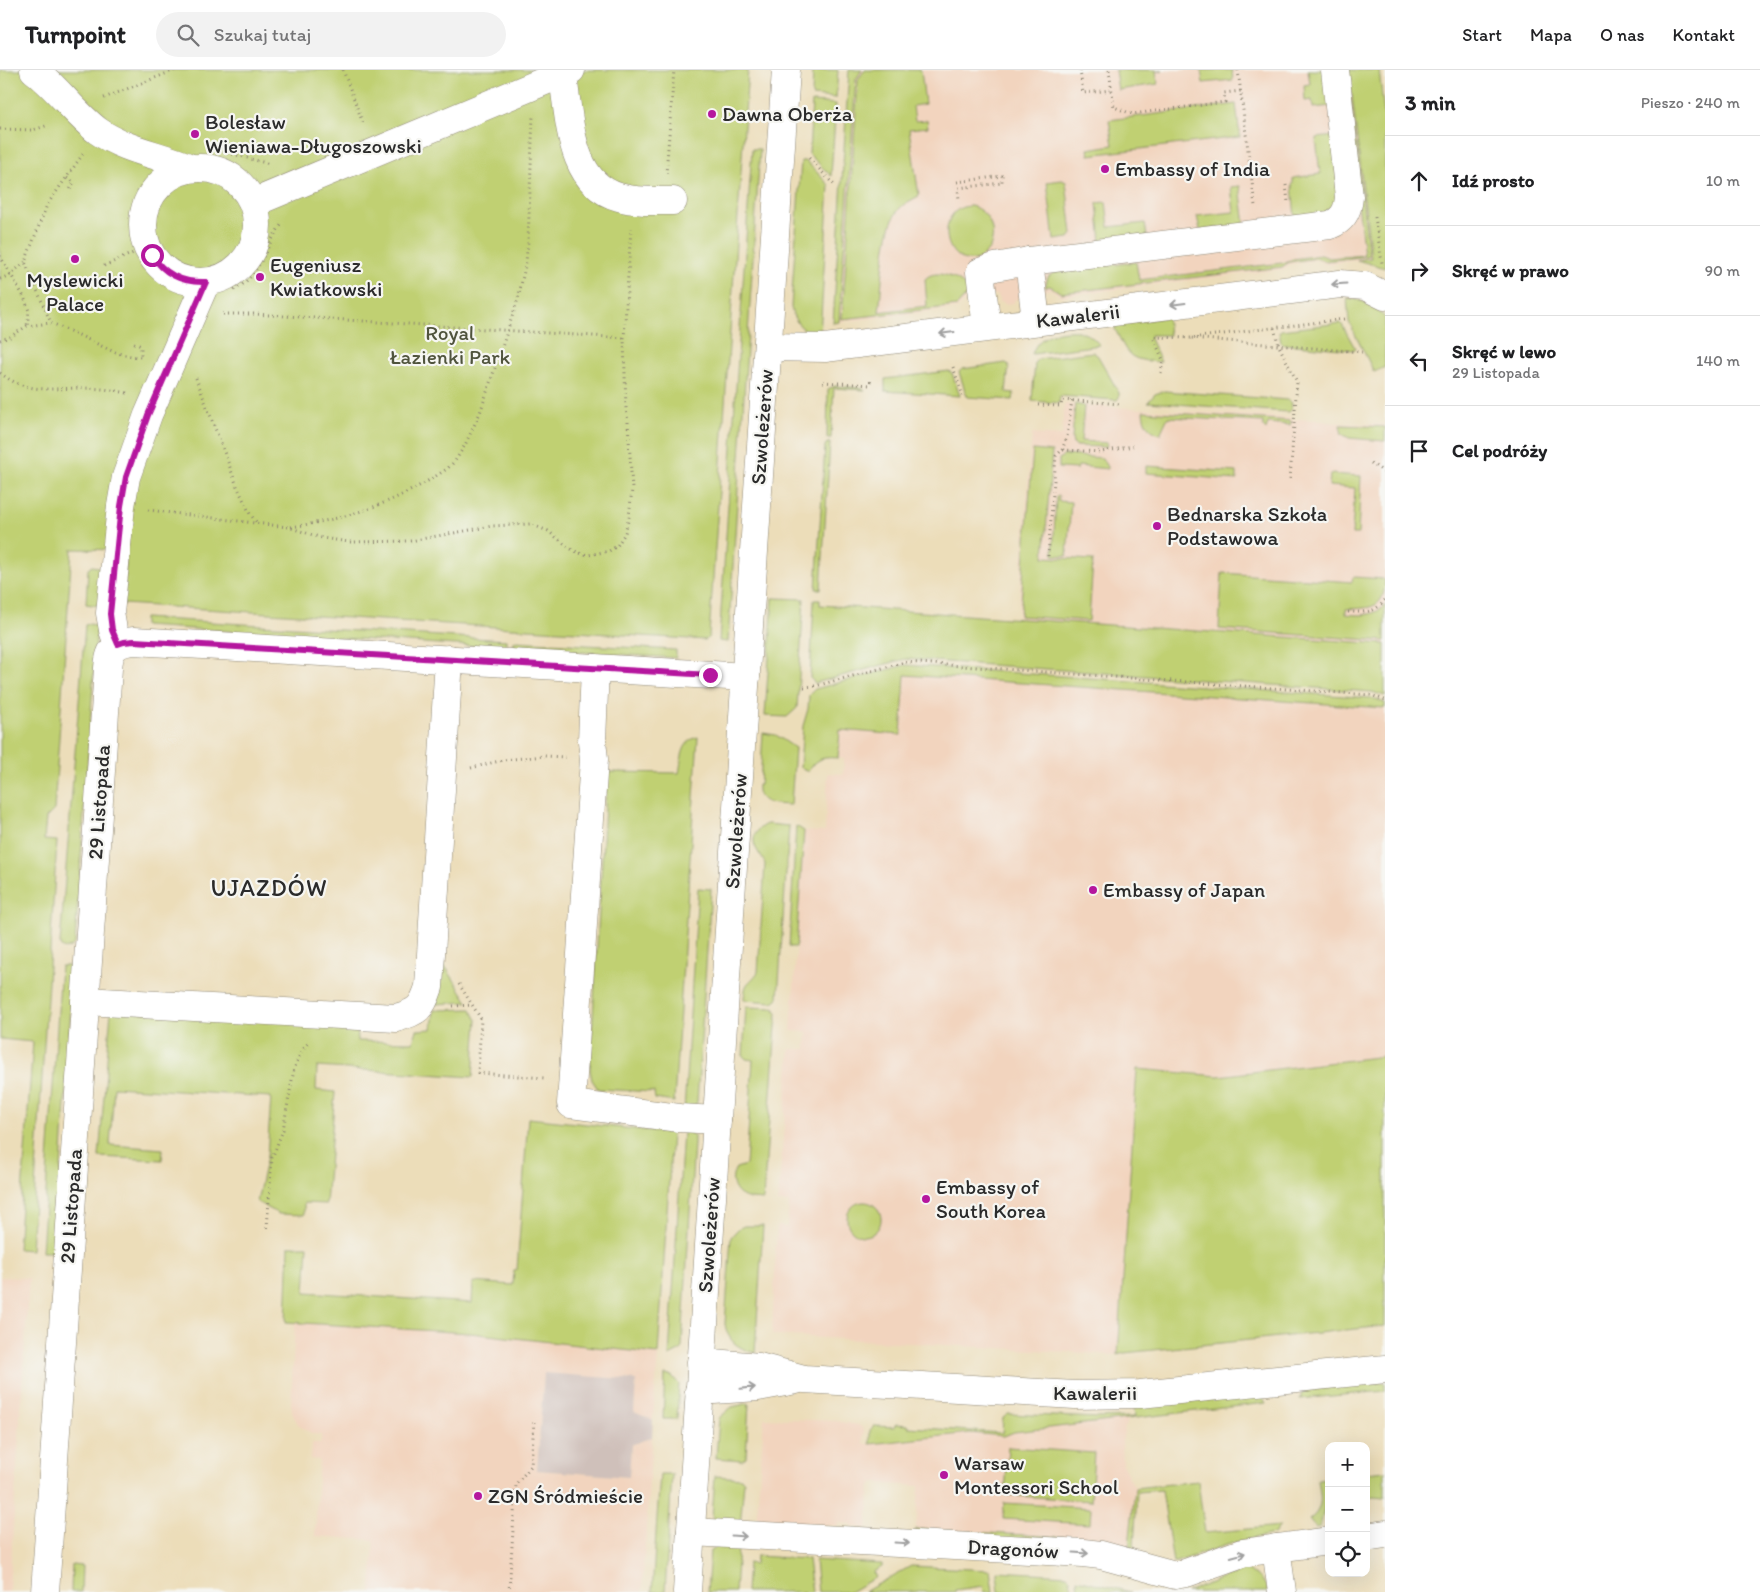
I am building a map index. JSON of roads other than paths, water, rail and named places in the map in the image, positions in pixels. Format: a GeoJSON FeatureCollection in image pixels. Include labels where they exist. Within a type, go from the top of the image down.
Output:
{"type":"FeatureCollection","features":[{"type":"Feature","properties":{"kind":"street"},"geometry":{"type":"LineString","coordinates":[[34,70],[106,136],[139,150],[199,158],[208,168],[232,177],[244,188],[253,202],[256,211],[257,229],[254,246],[250,254],[238,268],[223,278],[218,287],[193,311],[154,400],[133,454],[126,477],[121,506],[110,614],[112,630],[118,644],[134,641],[746,677]]}},
{"type":"Feature","properties":{"kind":"street","name":"Szwoleżerów"},"geometry":{"type":"LineString","coordinates":[[687,1592],[786,70]]}},
{"type":"Feature","properties":{"kind":"street"},"geometry":{"type":"LineString","coordinates":[[987,328],[980,272],[995,267],[1029,261],[1330,225],[1342,217],[1348,208],[1349,185],[1335,70]]}},
{"type":"Feature","properties":{"kind":"street"},"geometry":{"type":"LineString","coordinates":[[253,202],[565,72],[564,84],[576,150],[583,169],[595,185],[621,198],[669,201]]}},
{"type":"Feature","properties":{"kind":"street"},"geometry":{"type":"LineString","coordinates":[[199,158],[165,179],[158,186],[148,201],[143,219],[143,229],[147,247],[157,263],[171,274],[188,281],[218,287]]}},
{"type":"Feature","properties":{"kind":"street"},"geometry":{"type":"LineString","coordinates":[[1029,261],[1036,321]]}},
{"type":"Feature","properties":{"kind":"street","name":"Kawalerii"},"geometry":{"type":"LineString","coordinates":[[768,347],[825,348],[1340,284],[1365,286],[1385,296]]}},
{"type":"Feature","properties":{"kind":"street","name":"29 Listopada"},"geometry":{"type":"LineString","coordinates":[[45,1592],[108,667],[111,651],[118,644]]}},
{"type":"Feature","properties":{"kind":"street"},"geometry":{"type":"LineString","coordinates":[[85,1001],[396,1018],[418,1010],[425,1001],[428,987],[449,659]]}},
{"type":"Feature","properties":{"kind":"street"},"geometry":{"type":"LineString","coordinates":[[595,668],[592,741],[594,759],[571,1104],[679,1118],[717,1120]]}},
{"type":"Feature","properties":{"kind":"street","name":"Kawalerii"},"geometry":{"type":"LineString","coordinates":[[701,1362],[759,1367],[804,1379],[1075,1395],[1160,1392],[1385,1369]]}},
{"type":"Feature","properties":{"kind":"street","name":"Kawalerii"},"geometry":{"type":"LineString","coordinates":[[699,1391],[758,1387],[804,1379]]}},
{"type":"Feature","properties":{"kind":"street","name":"Dragonów"},"geometry":{"type":"LineString","coordinates":[[691,1532],[1083,1553],[1101,1555],[1175,1575],[1186,1573],[1242,1553],[1325,1542]]}},
{"type":"Feature","properties":{"kind":"street"},"geometry":{"type":"LineString","coordinates":[[1370,1536],[1385,1534]]}},
{"type":"Feature","properties":{"kind":"street"},"geometry":{"type":"LineString","coordinates":[[1276,1548],[1282,1592]]}},
{"type":"Feature","properties":{"kind":"place","name":"Dawna Oberża"},"geometry":{"type":"Point","coordinates":[712,114]}},
{"type":"Feature","properties":{"kind":"place","name":"Bolesław Wieniawa-Długoszowski"},"geometry":{"type":"Point","coordinates":[195,134]}},
{"type":"Feature","properties":{"kind":"place","name":"Embassy of India"},"geometry":{"type":"Point","coordinates":[1105,169]}},
{"type":"Feature","properties":{"kind":"place","name":"Myslewicki Palace"},"geometry":{"type":"Point","coordinates":[75,259]}},
{"type":"Feature","properties":{"kind":"place","name":"Eugeniusz Kwiatkowski"},"geometry":{"type":"Point","coordinates":[260,277]}},
{"type":"Feature","properties":{"kind":"place","name":"Bednarska Szkoła Podstawowa"},"geometry":{"type":"Point","coordinates":[1157,526]}},
{"type":"Feature","properties":{"kind":"place","name":"Embassy of Japan"},"geometry":{"type":"Point","coordinates":[1093,890]}},
{"type":"Feature","properties":{"kind":"place","name":"Embassy of South Korea"},"geometry":{"type":"Point","coordinates":[926,1199]}},
{"type":"Feature","properties":{"kind":"place","name":"Warsaw Montessori School"},"geometry":{"type":"Point","coordinates":[944,1475]}},
{"type":"Feature","properties":{"kind":"place","name":"ZGN Śródmieście"},"geometry":{"type":"Point","coordinates":[478,1496]}},
{"type":"Feature","properties":{"kind":"district","name":"UJAZDÓW"},"geometry":{"type":"Point","coordinates":[269,888]}},
{"type":"Feature","properties":{"kind":"park label","name":"Royal Łazienki Park"},"geometry":{"type":"Point","coordinates":[450,345]}}]}
